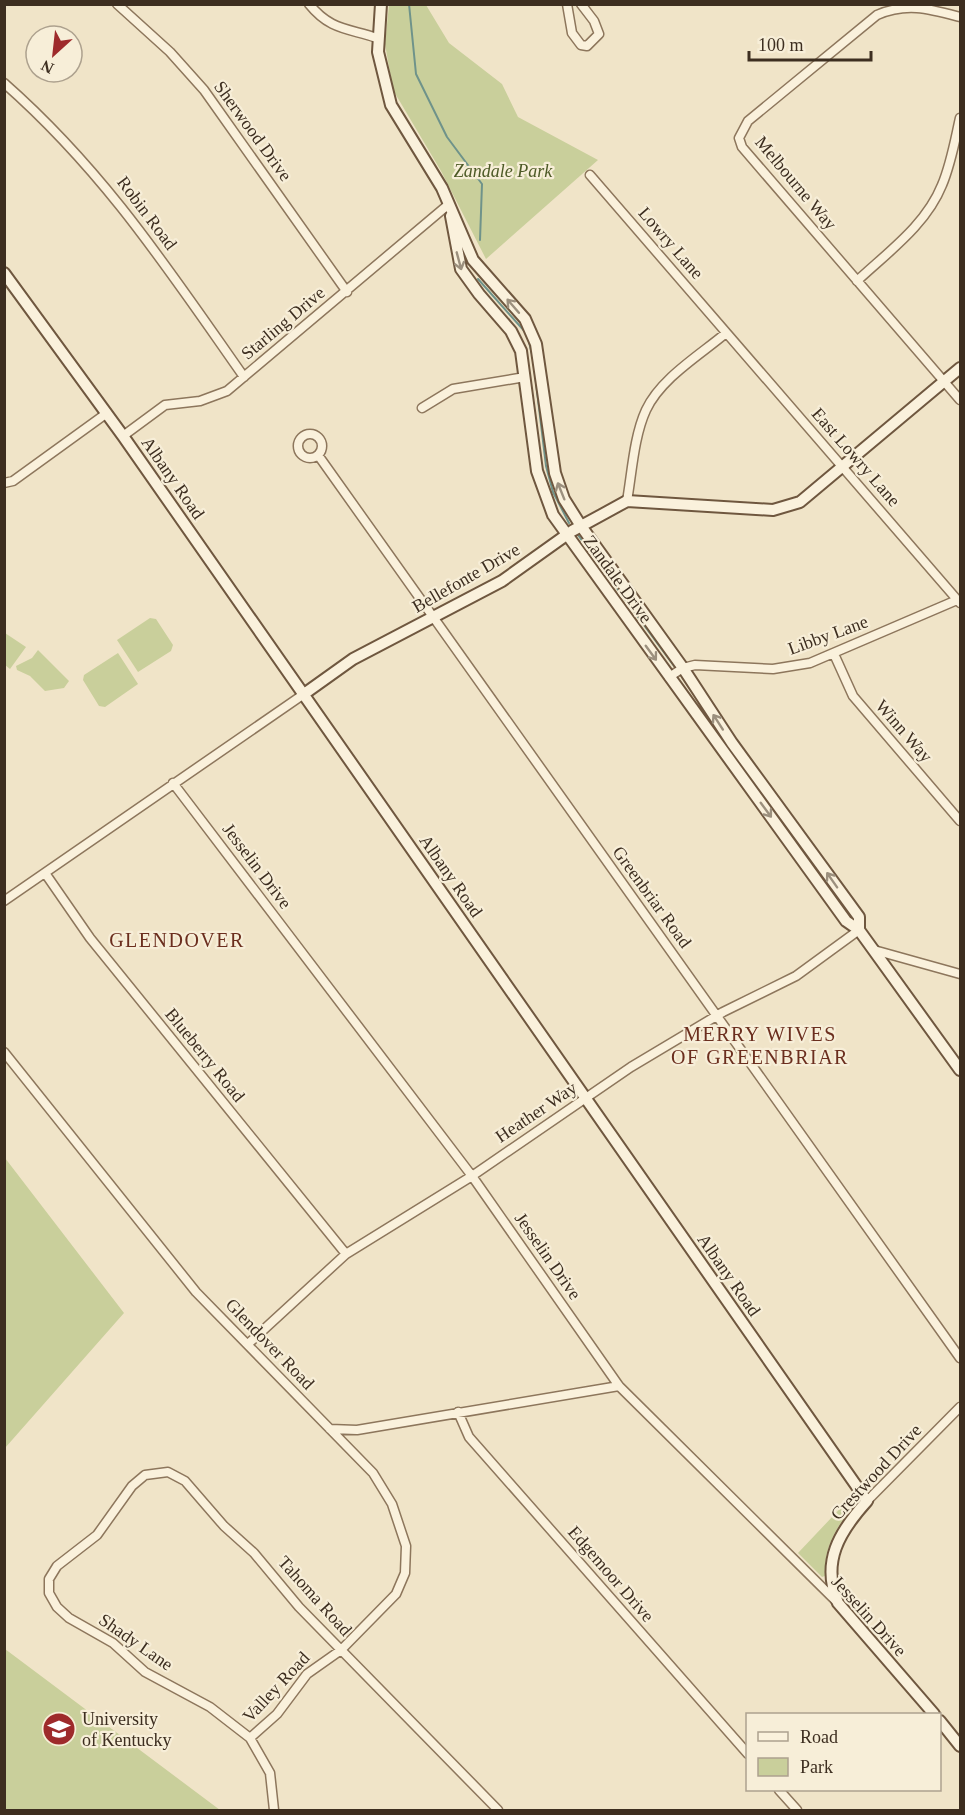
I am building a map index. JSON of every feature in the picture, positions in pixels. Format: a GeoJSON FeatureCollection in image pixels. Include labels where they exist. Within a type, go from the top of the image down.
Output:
{"type":"FeatureCollection","features":[{"type":"Feature","properties":{"kind":"street","name":"Sherwood Drive"},"geometry":{"type":"LineString","coordinates":[[117,4],[170,52],[204,90],[346,292]]}},
{"type":"Feature","properties":{"kind":"street"},"geometry":{"type":"LineString","coordinates":[[309,4],[321,19],[332,26],[377,39]]}},
{"type":"Feature","properties":{"kind":"street","name":"Zandale Drive"},"geometry":{"type":"LineString","coordinates":[[381,4],[377,39],[379,62],[391,105],[434,174],[473,260],[525,319],[530,329],[541,368],[555,473],[564,499],[683,668],[732,743],[859,917],[859,930]]}},
{"type":"Feature","properties":{"kind":"street"},"geometry":{"type":"LineString","coordinates":[[567,4],[572,33],[581,45],[587,46],[599,34],[599,28],[581,4]]}},
{"type":"Feature","properties":{"kind":"street","name":"Melbourne Way"},"geometry":{"type":"LineString","coordinates":[[960,17],[918,6],[894,8],[877,15],[748,121],[740,134],[742,147],[960,400]]}},
{"type":"Feature","properties":{"kind":"street","name":"Robin Road"},"geometry":{"type":"LineString","coordinates":[[4,83],[56,130],[113,194],[244,377]]}},
{"type":"Feature","properties":{"kind":"street"},"geometry":{"type":"LineString","coordinates":[[857,280],[916,227],[936,198],[947,173],[960,118]]}},
{"type":"Feature","properties":{"kind":"street","name":"Lowry Lane"},"geometry":{"type":"LineString","coordinates":[[590,175],[726,333]]}},
{"type":"Feature","properties":{"kind":"street","name":"Starling Drive"},"geometry":{"type":"LineString","coordinates":[[123,436],[165,405],[218,395],[244,377],[449,204]]}},
{"type":"Feature","properties":{"kind":"street","name":"Zandale Drive"},"geometry":{"type":"LineString","coordinates":[[449,204],[461,269],[516,338],[525,377],[540,481],[553,515],[846,921],[859,930],[960,1070]]}},
{"type":"Feature","properties":{"kind":"street","name":"Albany Road"},"geometry":{"type":"LineString","coordinates":[[4,273],[107,413],[867,1501]]}},
{"type":"Feature","properties":{"kind":"street"},"geometry":{"type":"LineString","coordinates":[[726,333],[668,383],[652,400],[643,419],[627,501],[782,508],[810,496],[960,368]]}},
{"type":"Feature","properties":{"kind":"street","name":"East Lowry Lane"},"geometry":{"type":"LineString","coordinates":[[726,333],[959,601]]}},
{"type":"Feature","properties":{"kind":"street"},"geometry":{"type":"LineString","coordinates":[[422,408],[453,389],[525,377]]}},
{"type":"Feature","properties":{"kind":"street"},"geometry":{"type":"LineString","coordinates":[[4,483],[13,481],[107,413]]}},
{"type":"Feature","properties":{"kind":"street","name":"Greenbriar Road"},"geometry":{"type":"LineString","coordinates":[[318,455],[960,1359]]}},
{"type":"Feature","properties":{"kind":"street","name":"Bellefonte Drive"},"geometry":{"type":"LineString","coordinates":[[4,901],[353,659],[509,576],[566,535],[627,501]]}},
{"type":"Feature","properties":{"kind":"street","name":"Libby Lane"},"geometry":{"type":"LineString","coordinates":[[669,677],[683,668],[703,665],[786,668],[834,654],[959,601]]}},
{"type":"Feature","properties":{"kind":"street","name":"Winn Way"},"geometry":{"type":"LineString","coordinates":[[834,654],[853,696],[960,821]]}},
{"type":"Feature","properties":{"kind":"street","name":"Jesselin Drive"},"geometry":{"type":"LineString","coordinates":[[173,783],[472,1176],[619,1386],[838,1603],[933,1713]]}},
{"type":"Feature","properties":{"kind":"street","name":"Blueberry Road"},"geometry":{"type":"LineString","coordinates":[[45,873],[97,947],[346,1254]]}},
{"type":"Feature","properties":{"kind":"street","name":"Heather Way"},"geometry":{"type":"LineString","coordinates":[[248,1344],[346,1254],[472,1176],[640,1061],[717,1016],[796,976],[859,930]]}},
{"type":"Feature","properties":{"kind":"street"},"geometry":{"type":"LineString","coordinates":[[874,950],[960,974]]}},
{"type":"Feature","properties":{"kind":"street","name":"Glendover Road"},"geometry":{"type":"LineString","coordinates":[[4,1052],[167,1258],[330,1429]]}},
{"type":"Feature","properties":{"kind":"street"},"geometry":{"type":"LineString","coordinates":[[330,1429],[357,1430],[619,1386]]}},
{"type":"Feature","properties":{"kind":"street","name":"Crestwood Drive"},"geometry":{"type":"LineString","coordinates":[[838,1603],[831,1578],[834,1547],[845,1527],[867,1501],[960,1407]]}},
{"type":"Feature","properties":{"kind":"street","name":"Edgemoor Drive"},"geometry":{"type":"LineString","coordinates":[[458,1412],[468,1437],[746,1753]]}},
{"type":"Feature","properties":{"kind":"street","name":"Valley Road"},"geometry":{"type":"LineString","coordinates":[[250,1738],[277,1713],[307,1674],[341,1650],[396,1594],[405,1573],[406,1546],[392,1504],[380,1482],[330,1429]]}},
{"type":"Feature","properties":{"kind":"street","name":"Tahoma Road"},"geometry":{"type":"LineString","coordinates":[[104,1527],[140,1478],[159,1472],[177,1475],[254,1553],[300,1607],[341,1650],[498,1810]]}},
{"type":"Feature","properties":{"kind":"street","name":"Shady Lane"},"geometry":{"type":"LineString","coordinates":[[104,1527],[53,1570],[48,1587],[57,1607],[69,1618],[113,1643],[145,1672],[210,1707],[250,1738],[270,1773],[274,1810]]}},
{"type":"Feature","properties":{"kind":"street"},"geometry":{"type":"LineString","coordinates":[[941,1723],[960,1746]]}},
{"type":"Feature","properties":{"kind":"street"},"geometry":{"type":"LineString","coordinates":[[780,1791],[797,1810]]}},
{"type":"Feature","properties":{"kind":"green space","name":"Zandale Park"},"geometry":{"type":"Polygon","coordinates":[[[389,5],[426,5],[449,43],[502,84],[518,117],[598,160],[486,259],[441,171],[393,90],[385,44],[389,5]]]}},
{"type":"Feature","properties":{"kind":"green space"},"geometry":{"type":"Polygon","coordinates":[[[150,618],[156,619],[173,645],[171,651],[138,672],[117,640],[150,618]]]}},
{"type":"Feature","properties":{"kind":"green space"},"geometry":{"type":"Polygon","coordinates":[[[5,633],[26,647],[10,669],[5,665],[5,633]]]}},
{"type":"Feature","properties":{"kind":"green space"},"geometry":{"type":"Polygon","coordinates":[[[38,650],[69,681],[64,688],[45,691],[30,676],[17,670],[16,666],[32,658],[38,650]]]}},
{"type":"Feature","properties":{"kind":"green space"},"geometry":{"type":"Polygon","coordinates":[[[118,653],[138,684],[105,707],[99,706],[83,680],[84,675],[118,653]]]}},
{"type":"Feature","properties":{"kind":"green space"},"geometry":{"type":"Polygon","coordinates":[[[5,1158],[124,1313],[5,1448],[5,1158]]]}},
{"type":"Feature","properties":{"kind":"green space"},"geometry":{"type":"Polygon","coordinates":[[[851,1497],[855,1505],[832,1538],[826,1556],[825,1576],[822,1577],[798,1553],[851,1497]]]}},
{"type":"Feature","properties":{"kind":"green space","name":"University of Kentucky"},"geometry":{"type":"Polygon","coordinates":[[[5,1649],[220,1810],[5,1810],[5,1649]]]}},
{"type":"Feature","properties":{"kind":"waterway"},"geometry":{"type":"LineString","coordinates":[[409,4],[416,74],[447,137],[482,184],[480,240]]}},
{"type":"Feature","properties":{"kind":"waterway"},"geometry":{"type":"LineString","coordinates":[[478,279],[527,334],[533,358],[546,466],[553,492],[569,523]]}},
{"type":"Feature","properties":{"kind":"waterway"},"geometry":{"type":"LineString","coordinates":[[578,535],[674,666]]}},
{"type":"Feature","properties":{"kind":"waterway"},"geometry":{"type":"LineString","coordinates":[[682,677],[700,703]]}},
{"type":"Feature","properties":{"kind":"waterway"},"geometry":{"type":"LineString","coordinates":[[795,838],[852,918]]}},
{"type":"Feature","properties":{"kind":"place","name":"University of Kentucky"},"geometry":{"type":"Point","coordinates":[59,1729]}},
{"type":"Feature","properties":{"kind":"district","name":"GLENDOVER"},"geometry":{"type":"Point","coordinates":[177,940]}},
{"type":"Feature","properties":{"kind":"district","name":"MERRY WIVES OF GREENBRIAR"},"geometry":{"type":"Point","coordinates":[760,1046]}}]}
